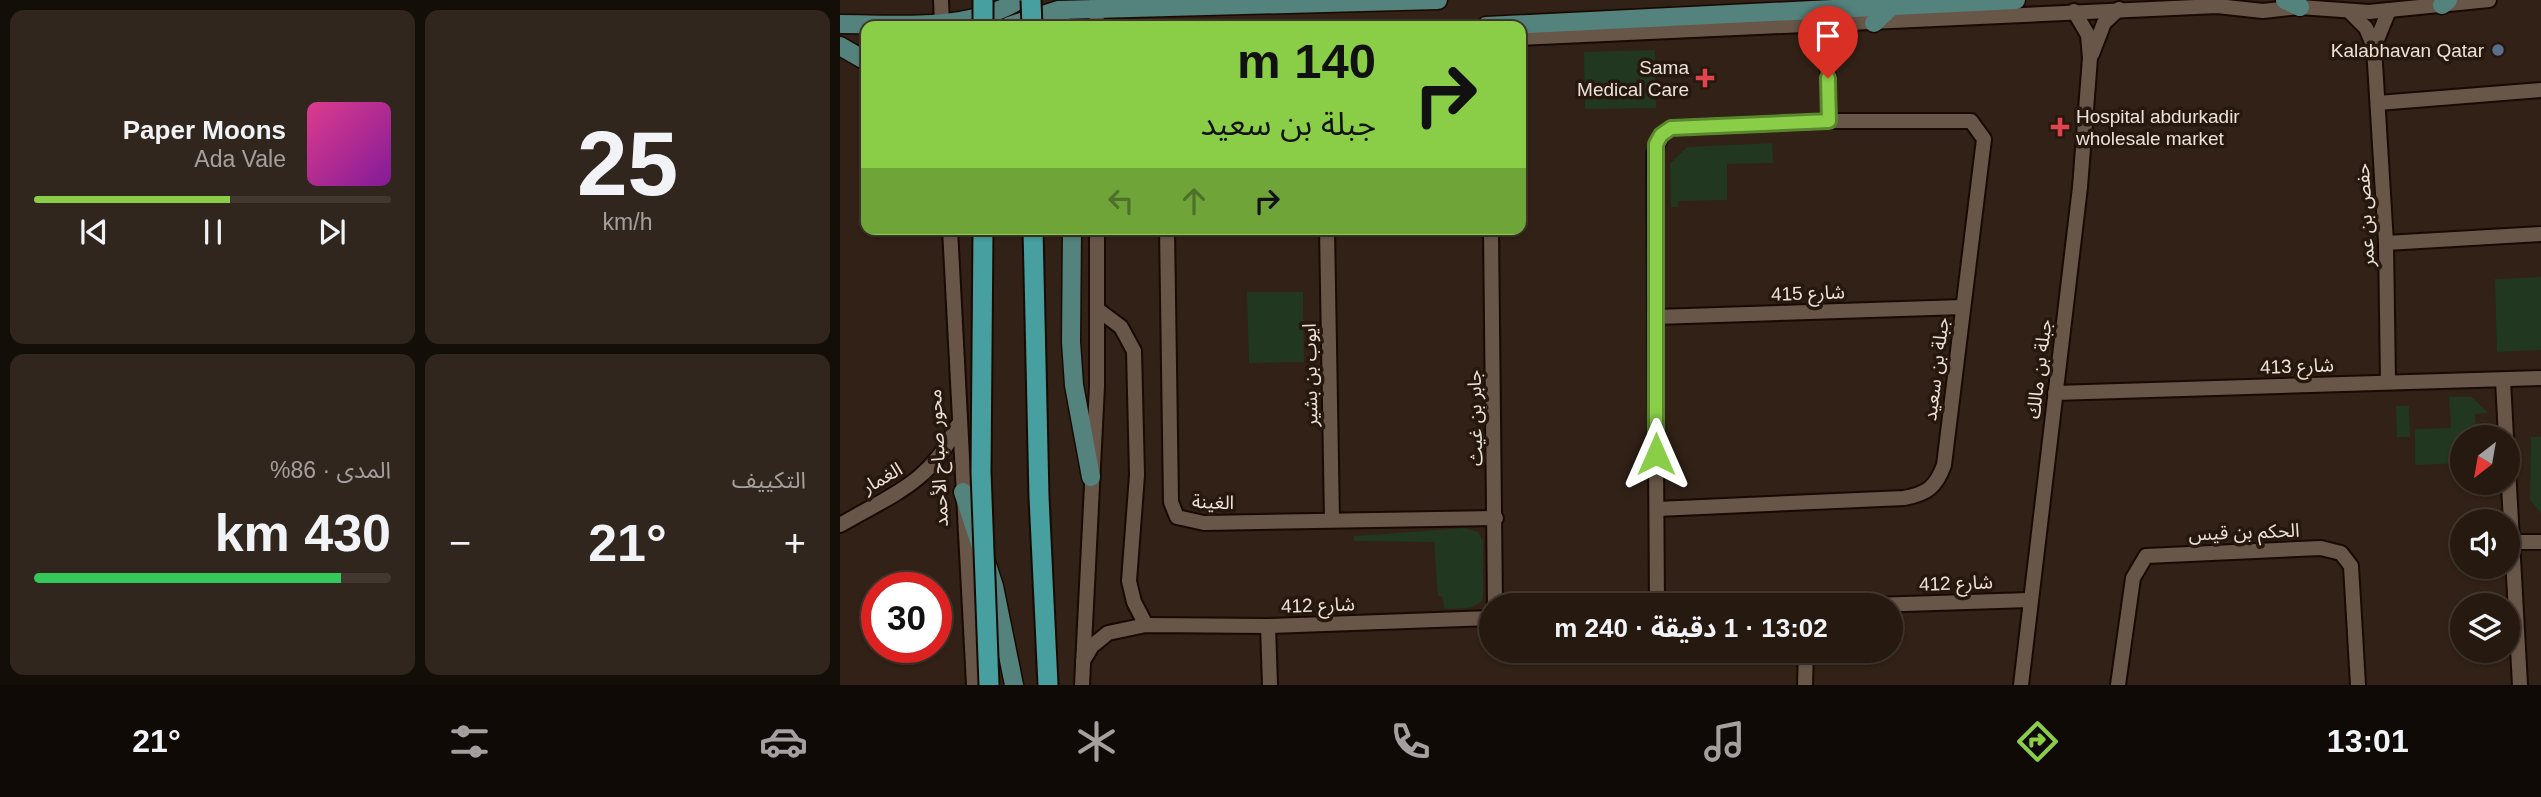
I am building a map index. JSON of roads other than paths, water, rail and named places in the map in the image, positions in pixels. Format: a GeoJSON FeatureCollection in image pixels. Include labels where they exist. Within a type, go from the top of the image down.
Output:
{"type":"FeatureCollection","features":[{"type":"Feature","properties":{"kind":"highway"},"geometry":{"type":"LineString","coordinates":[[994,21],[1014,12]]}},
{"type":"Feature","properties":{"kind":"highway"},"geometry":{"type":"LineString","coordinates":[[983,235],[981,472],[989,685]]}},
{"type":"Feature","properties":{"kind":"highway"},"geometry":{"type":"LineString","coordinates":[[1033,235],[1039,483],[1048,685]]}},
{"type":"Feature","properties":{"kind":"main road"},"geometry":{"type":"LineString","coordinates":[[976,0],[1046,21]]}},
{"type":"Feature","properties":{"kind":"main road"},"geometry":{"type":"LineString","coordinates":[[960,21],[1014,12],[1058,10],[1096,12],[1438,0]]}},
{"type":"Feature","properties":{"kind":"main road"},"geometry":{"type":"LineString","coordinates":[[1526,24],[2016,0]]}},
{"type":"Feature","properties":{"kind":"main road"},"geometry":{"type":"LineString","coordinates":[[1874,23],[1893,5]]}},
{"type":"Feature","properties":{"kind":"main road"},"geometry":{"type":"LineString","coordinates":[[840,24],[861,24]]}},
{"type":"Feature","properties":{"kind":"main road"},"geometry":{"type":"LineString","coordinates":[[840,46],[861,45]]}},
{"type":"Feature","properties":{"kind":"main road"},"geometry":{"type":"LineString","coordinates":[[840,46],[861,58]]}},
{"type":"Feature","properties":{"kind":"main road"},"geometry":{"type":"LineString","coordinates":[[1072,235],[1074,385],[1091,477]]}},
{"type":"Feature","properties":{"kind":"main road"},"geometry":{"type":"LineString","coordinates":[[963,492],[994,586],[1014,685]]}},
{"type":"Feature","properties":{"kind":"street"},"geometry":{"type":"LineString","coordinates":[[941,0],[942,21]]}},
{"type":"Feature","properties":{"kind":"street"},"geometry":{"type":"LineString","coordinates":[[1526,38],[1874,23],[2119,9],[2217,6],[2263,11],[2293,3],[2349,11],[2389,10],[2445,2],[2488,0]]}},
{"type":"Feature","properties":{"kind":"street","name":"جبلة بن مالك"},"geometry":{"type":"LineString","coordinates":[[2090,58],[2104,23],[2119,9]]}},
{"type":"Feature","properties":{"kind":"street","name":"حفص بن عمر"},"geometry":{"type":"LineString","coordinates":[[2374,47],[2389,10]]}},
{"type":"Feature","properties":{"kind":"street","name":"جبلة بن مالك"},"geometry":{"type":"LineString","coordinates":[[2021,685],[2080,187],[2090,58],[2088,35],[2074,11]]}},
{"type":"Feature","properties":{"kind":"street","name":"حفص بن عمر"},"geometry":{"type":"LineString","coordinates":[[2349,11],[2365,28],[2374,47],[2386,243],[2388,382]]}},
{"type":"Feature","properties":{"kind":"street"},"geometry":{"type":"LineString","coordinates":[[1826,57],[1854,23]]}},
{"type":"Feature","properties":{"kind":"street"},"geometry":{"type":"LineString","coordinates":[[1808,26],[1821,41],[1826,57],[1829,121]]}},
{"type":"Feature","properties":{"kind":"street"},"geometry":{"type":"LineString","coordinates":[[2378,103],[2541,90]]}},
{"type":"Feature","properties":{"kind":"street","name":"جبلة بن سعيد"},"geometry":{"type":"LineString","coordinates":[[1657,509],[1904,498],[1925,494],[1938,482],[1944,465],[1984,139],[1978,127],[1962,118],[1829,121],[1671,128],[1661,135],[1654,154],[1657,593]]}},
{"type":"Feature","properties":{"kind":"street"},"geometry":{"type":"LineString","coordinates":[[2386,243],[2541,234]]}},
{"type":"Feature","properties":{"kind":"street","name":"محور صباح الأحمد"},"geometry":{"type":"LineString","coordinates":[[950,235],[974,685]]}},
{"type":"Feature","properties":{"kind":"street"},"geometry":{"type":"LineString","coordinates":[[1082,685],[1097,386],[1097,235]]}},
{"type":"Feature","properties":{"kind":"street","name":"الغينة"},"geometry":{"type":"LineString","coordinates":[[1167,235],[1171,502],[1177,517],[1204,523],[1496,518]]}},
{"type":"Feature","properties":{"kind":"street","name":"ايوب بن بشير"},"geometry":{"type":"LineString","coordinates":[[1327,235],[1332,520]]}},
{"type":"Feature","properties":{"kind":"street","name":"جابر بن غيث"},"geometry":{"type":"LineString","coordinates":[[1491,235],[1495,593]]}},
{"type":"Feature","properties":{"kind":"street","name":"شارع 415"},"geometry":{"type":"LineString","coordinates":[[1655,317],[1963,307]]}},
{"type":"Feature","properties":{"kind":"street"},"geometry":{"type":"LineString","coordinates":[[1097,309],[1121,327],[1134,351],[1137,475],[1129,581],[1134,602],[1146,625]]}},
{"type":"Feature","properties":{"kind":"street","name":"شارع 413"},"geometry":{"type":"LineString","coordinates":[[2055,393],[2541,378]]}},
{"type":"Feature","properties":{"kind":"street"},"geometry":{"type":"LineString","coordinates":[[2503,380],[2505,425]]}},
{"type":"Feature","properties":{"kind":"street","name":"الغمار"},"geometry":{"type":"LineString","coordinates":[[840,525],[930,470],[945,453],[959,422]]}},
{"type":"Feature","properties":{"kind":"street"},"geometry":{"type":"LineString","coordinates":[[2520,542],[2541,542]]}},
{"type":"Feature","properties":{"kind":"street","name":"الحكم بن قيس"},"geometry":{"type":"LineString","coordinates":[[2118,685],[2133,578],[2146,556],[2321,548],[2341,553],[2351,565],[2358,685]]}},
{"type":"Feature","properties":{"kind":"street"},"geometry":{"type":"LineString","coordinates":[[2514,579],[2520,685]]}},
{"type":"Feature","properties":{"kind":"street","name":"شارع 412"},"geometry":{"type":"LineString","coordinates":[[1903,604],[2030,600]]}},
{"type":"Feature","properties":{"kind":"street","name":"شارع 412"},"geometry":{"type":"LineString","coordinates":[[1082,665],[1092,646],[1108,633],[1146,625],[1268,626],[1479,618]]}},
{"type":"Feature","properties":{"kind":"street"},"geometry":{"type":"LineString","coordinates":[[1268,626],[1270,685]]}},
{"type":"Feature","properties":{"kind":"street"},"geometry":{"type":"LineString","coordinates":[[1805,685],[1806,663]]}},
{"type":"Feature","properties":{"kind":"place","name":"Kalabhavan Qatar"},"geometry":{"type":"Point","coordinates":[2498,50]}},
{"type":"Feature","properties":{"kind":"place","name":"Sama Medical Care"},"geometry":{"type":"Point","coordinates":[1705,78]}},
{"type":"Feature","properties":{"kind":"place","name":"Hospital abdurkadir wholesale market"},"geometry":{"type":"Point","coordinates":[2060,127]}}]}
